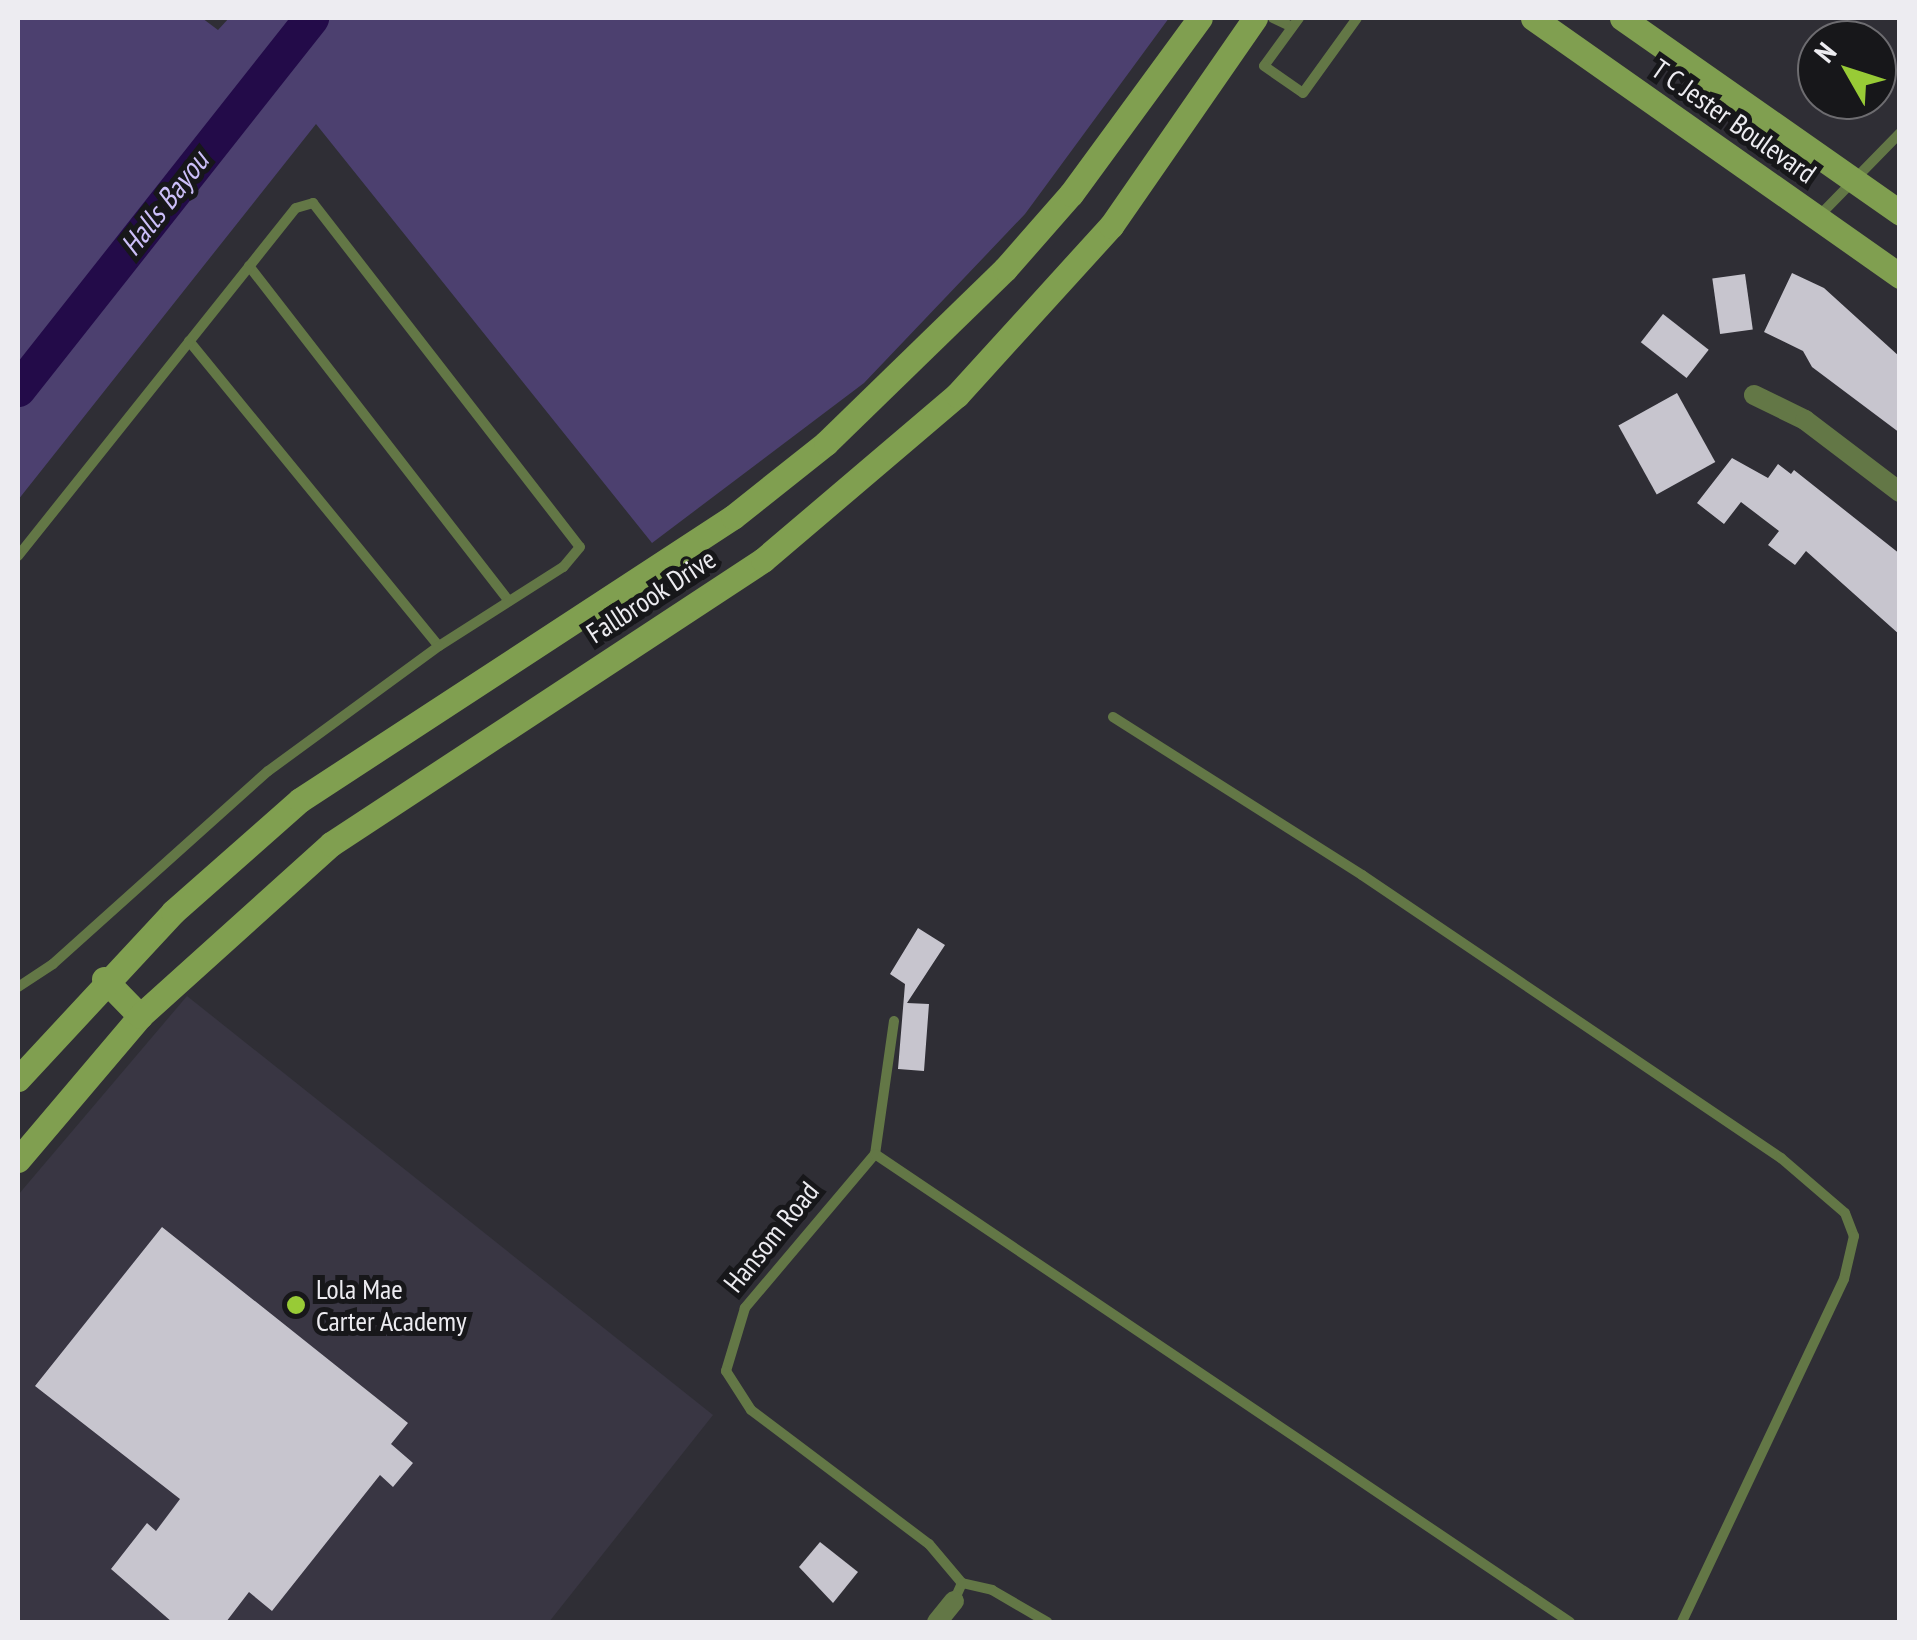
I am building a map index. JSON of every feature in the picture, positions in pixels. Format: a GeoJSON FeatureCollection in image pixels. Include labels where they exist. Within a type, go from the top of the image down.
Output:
{"type":"FeatureCollection","features":[{"type":"Feature","properties":{"kind":"main road","name":"Fallbrook Drive"},"geometry":{"type":"LineString","coordinates":[[18,1079],[104,979],[300,800],[733,517],[826,443],[1006,269],[1071,194],[1200,18]]}},
{"type":"Feature","properties":{"kind":"main road","name":"Fallbrook Drive"},"geometry":{"type":"LineString","coordinates":[[18,1160],[140,1016],[330,844],[763,560],[874,470],[970,382],[1112,226],[1254,18]]}},
{"type":"Feature","properties":{"kind":"main road","name":"T C Jester Boulevard"},"geometry":{"type":"LineString","coordinates":[[1534,18],[1900,276]]}},
{"type":"Feature","properties":{"kind":"main road","name":"T C Jester Boulevard"},"geometry":{"type":"LineString","coordinates":[[1622,18],[1900,213]]}},
{"type":"Feature","properties":{"kind":"main road"},"geometry":{"type":"LineString","coordinates":[[104,979],[140,1016]]}},
{"type":"Feature","properties":{"kind":"street"},"geometry":{"type":"LineString","coordinates":[[1754,395],[1804,420],[1900,492]]}},
{"type":"Feature","properties":{"kind":"street"},"geometry":{"type":"LineString","coordinates":[[937,1622],[958,1592]]}},
{"type":"Feature","properties":{"kind":"lane"},"geometry":{"type":"LineString","coordinates":[[1274,18],[1294,29],[1264,66],[1303,93],[1356,18]]}},
{"type":"Feature","properties":{"kind":"lane"},"geometry":{"type":"LineString","coordinates":[[1331,30],[1342,38]]}},
{"type":"Feature","properties":{"kind":"lane"},"geometry":{"type":"LineString","coordinates":[[1314,50],[1327,58]]}},
{"type":"Feature","properties":{"kind":"lane"},"geometry":{"type":"LineString","coordinates":[[1819,217],[1852,178],[1900,133]]}},
{"type":"Feature","properties":{"kind":"lane"},"geometry":{"type":"LineString","coordinates":[[18,556],[296,208],[313,202],[578,537],[576,557],[439,646],[268,771],[53,964],[18,987]]}},
{"type":"Feature","properties":{"kind":"lane"},"geometry":{"type":"LineString","coordinates":[[249,266],[509,601]]}},
{"type":"Feature","properties":{"kind":"lane"},"geometry":{"type":"LineString","coordinates":[[189,341],[439,646]]}},
{"type":"Feature","properties":{"kind":"lane"},"geometry":{"type":"LineString","coordinates":[[1113,717],[1362,875],[1781,1158],[1845,1213],[1854,1236],[1844,1279],[1682,1622]]}},
{"type":"Feature","properties":{"kind":"lane"},"geometry":{"type":"LineString","coordinates":[[894,1021],[875,1154],[1570,1622]]}},
{"type":"Feature","properties":{"kind":"lane","name":"Hansom Road"},"geometry":{"type":"LineString","coordinates":[[875,1154],[745,1308],[726,1372],[751,1410],[929,1544],[958,1592]]}},
{"type":"Feature","properties":{"kind":"lane"},"geometry":{"type":"LineString","coordinates":[[958,1592],[992,1590],[1047,1622]]}},
{"type":"Feature","properties":{"kind":"shaded area"},"geometry":{"type":"Polygon","coordinates":[[[18,18],[202,18],[218,30],[229,18],[1169,18],[1025,214],[864,383],[652,543],[316,124],[18,500],[18,18]]]}},
{"type":"Feature","properties":{"kind":"shaded area","name":"Lola Mae Carter Academy"},"geometry":{"type":"Polygon","coordinates":[[[187,996],[713,1415],[549,1622],[18,1622],[18,1195],[187,996]]]}},
{"type":"Feature","properties":{"kind":"building"},"geometry":{"type":"Polygon","coordinates":[[[1792,273],[1824,288],[1900,357],[1900,433],[1812,367],[1803,351],[1764,332],[1792,273]]]}},
{"type":"Feature","properties":{"kind":"building"},"geometry":{"type":"Polygon","coordinates":[[[1745,274],[1753,329],[1720,334],[1712,279],[1745,274]]]}},
{"type":"Feature","properties":{"kind":"building"},"geometry":{"type":"Polygon","coordinates":[[[1663,314],[1709,350],[1687,378],[1641,342],[1663,314]]]}},
{"type":"Feature","properties":{"kind":"building"},"geometry":{"type":"Polygon","coordinates":[[[1677,393],[1715,462],[1657,495],[1618,425],[1677,393]]]}},
{"type":"Feature","properties":{"kind":"building"},"geometry":{"type":"Polygon","coordinates":[[[1732,458],[1768,478],[1778,464],[1791,474],[1794,470],[1900,554],[1900,635],[1806,551],[1795,565],[1768,545],[1779,531],[1741,502],[1724,524],[1697,503],[1732,458]]]}},
{"type":"Feature","properties":{"kind":"building"},"geometry":{"type":"Polygon","coordinates":[[[918,928],[945,945],[907,1003],[929,1004],[924,1071],[898,1069],[905,984],[890,974],[918,928]]]}},
{"type":"Feature","properties":{"kind":"building"},"geometry":{"type":"Polygon","coordinates":[[[162,1227],[408,1423],[391,1444],[413,1463],[393,1487],[380,1475],[272,1611],[249,1592],[226,1622],[172,1622],[111,1569],[147,1523],[156,1531],[180,1499],[35,1386],[162,1227]]]}},
{"type":"Feature","properties":{"kind":"building"},"geometry":{"type":"Polygon","coordinates":[[[820,1542],[858,1572],[833,1603],[799,1567],[820,1542]]]}},
{"type":"Feature","properties":{"kind":"waterway","name":"Halls Bayou"},"geometry":{"type":"LineString","coordinates":[[18,389],[311,18]]}},
{"type":"Feature","properties":{"kind":"place","name":"Lola Mae Carter Academy"},"geometry":{"type":"Point","coordinates":[296,1305]}}]}
